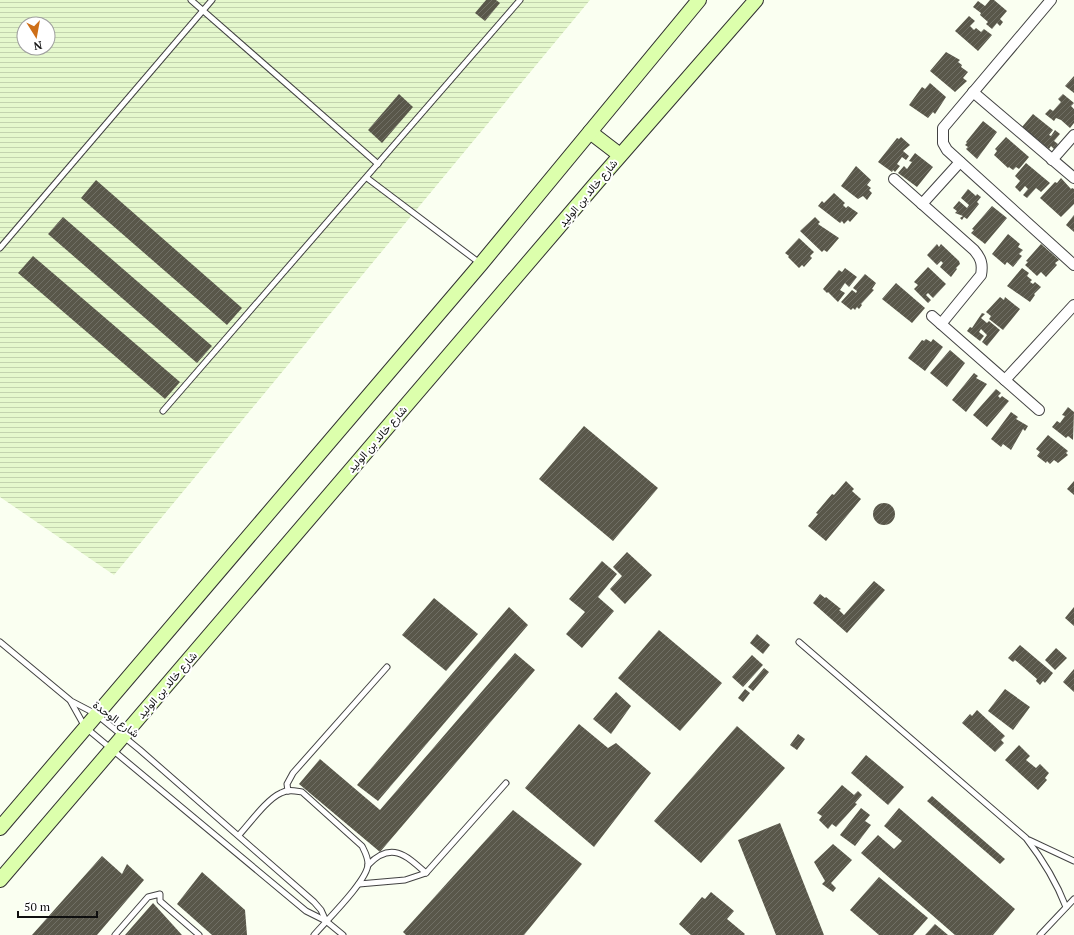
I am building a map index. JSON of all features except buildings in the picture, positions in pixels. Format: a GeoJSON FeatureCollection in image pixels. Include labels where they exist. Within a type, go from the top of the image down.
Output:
{"type":"FeatureCollection","features":[{"type":"Feature","properties":{"kind":"main road"},"geometry":{"type":"LineString","coordinates":[[0,828],[481,264],[699,0]]}},
{"type":"Feature","properties":{"kind":"main road","name":"شارع خالد بن الوليد"},"geometry":{"type":"LineString","coordinates":[[0,880],[620,155],[756,0]]}},
{"type":"Feature","properties":{"kind":"main road"},"geometry":{"type":"LineString","coordinates":[[590,132],[620,155]]}},
{"type":"Feature","properties":{"kind":"street"},"geometry":{"type":"LineString","coordinates":[[1051,0],[943,128],[943,143],[947,150],[960,162],[1073,262]]}},
{"type":"Feature","properties":{"kind":"street"},"geometry":{"type":"LineString","coordinates":[[973,92],[1074,178]]}},
{"type":"Feature","properties":{"kind":"street"},"geometry":{"type":"LineString","coordinates":[[1052,160],[1074,135]]}},
{"type":"Feature","properties":{"kind":"street"},"geometry":{"type":"LineString","coordinates":[[922,204],[960,162]]}},
{"type":"Feature","properties":{"kind":"street"},"geometry":{"type":"LineString","coordinates":[[894,179],[980,257],[982,266],[981,275],[940,324]]}},
{"type":"Feature","properties":{"kind":"street"},"geometry":{"type":"LineString","coordinates":[[1005,380],[1074,305]]}},
{"type":"Feature","properties":{"kind":"street"},"geometry":{"type":"LineString","coordinates":[[932,316],[1039,410]]}},
{"type":"Feature","properties":{"kind":"lane"},"geometry":{"type":"LineString","coordinates":[[191,0],[378,164]]}},
{"type":"Feature","properties":{"kind":"lane"},"geometry":{"type":"LineString","coordinates":[[0,248],[212,0]]}},
{"type":"Feature","properties":{"kind":"lane"},"geometry":{"type":"LineString","coordinates":[[163,411],[367,178],[520,0]]}},
{"type":"Feature","properties":{"kind":"lane"},"geometry":{"type":"LineString","coordinates":[[367,178],[481,264]]}},
{"type":"Feature","properties":{"kind":"lane"},"geometry":{"type":"LineString","coordinates":[[0,642],[70,701]]}},
{"type":"Feature","properties":{"kind":"lane"},"geometry":{"type":"LineString","coordinates":[[799,642],[1026,838],[1047,866],[1059,889],[1066,907]]}},
{"type":"Feature","properties":{"kind":"lane"},"geometry":{"type":"LineString","coordinates":[[288,791],[287,784],[293,773],[387,666]]}},
{"type":"Feature","properties":{"kind":"lane","name":"شارع الوحدة"},"geometry":{"type":"LineString","coordinates":[[70,701],[96,714],[239,835],[314,902],[326,921]]}},
{"type":"Feature","properties":{"kind":"lane","name":"شارع الوحدة"},"geometry":{"type":"LineString","coordinates":[[70,701],[85,727],[306,911],[326,921],[343,935]]}},
{"type":"Feature","properties":{"kind":"lane"},"geometry":{"type":"LineString","coordinates":[[359,884],[405,880],[426,873],[506,783]]}},
{"type":"Feature","properties":{"kind":"lane"},"geometry":{"type":"LineString","coordinates":[[239,835],[274,797],[288,791],[302,792],[362,846],[367,855],[368,865]]}},
{"type":"Feature","properties":{"kind":"lane"},"geometry":{"type":"LineString","coordinates":[[1026,838],[1074,861]]}},
{"type":"Feature","properties":{"kind":"lane"},"geometry":{"type":"LineString","coordinates":[[314,935],[359,884],[368,865],[376,857],[387,852],[400,852],[426,873]]}},
{"type":"Feature","properties":{"kind":"lane"},"geometry":{"type":"LineString","coordinates":[[115,935],[148,897],[155,894],[160,894],[160,902],[199,935]]}},
{"type":"Feature","properties":{"kind":"lane"},"geometry":{"type":"LineString","coordinates":[[1040,935],[1074,899]]}},
{"type":"Feature","properties":{"kind":"green space"},"geometry":{"type":"Polygon","coordinates":[[[0,0],[590,0],[114,575],[0,497],[0,0]]]}}]}
